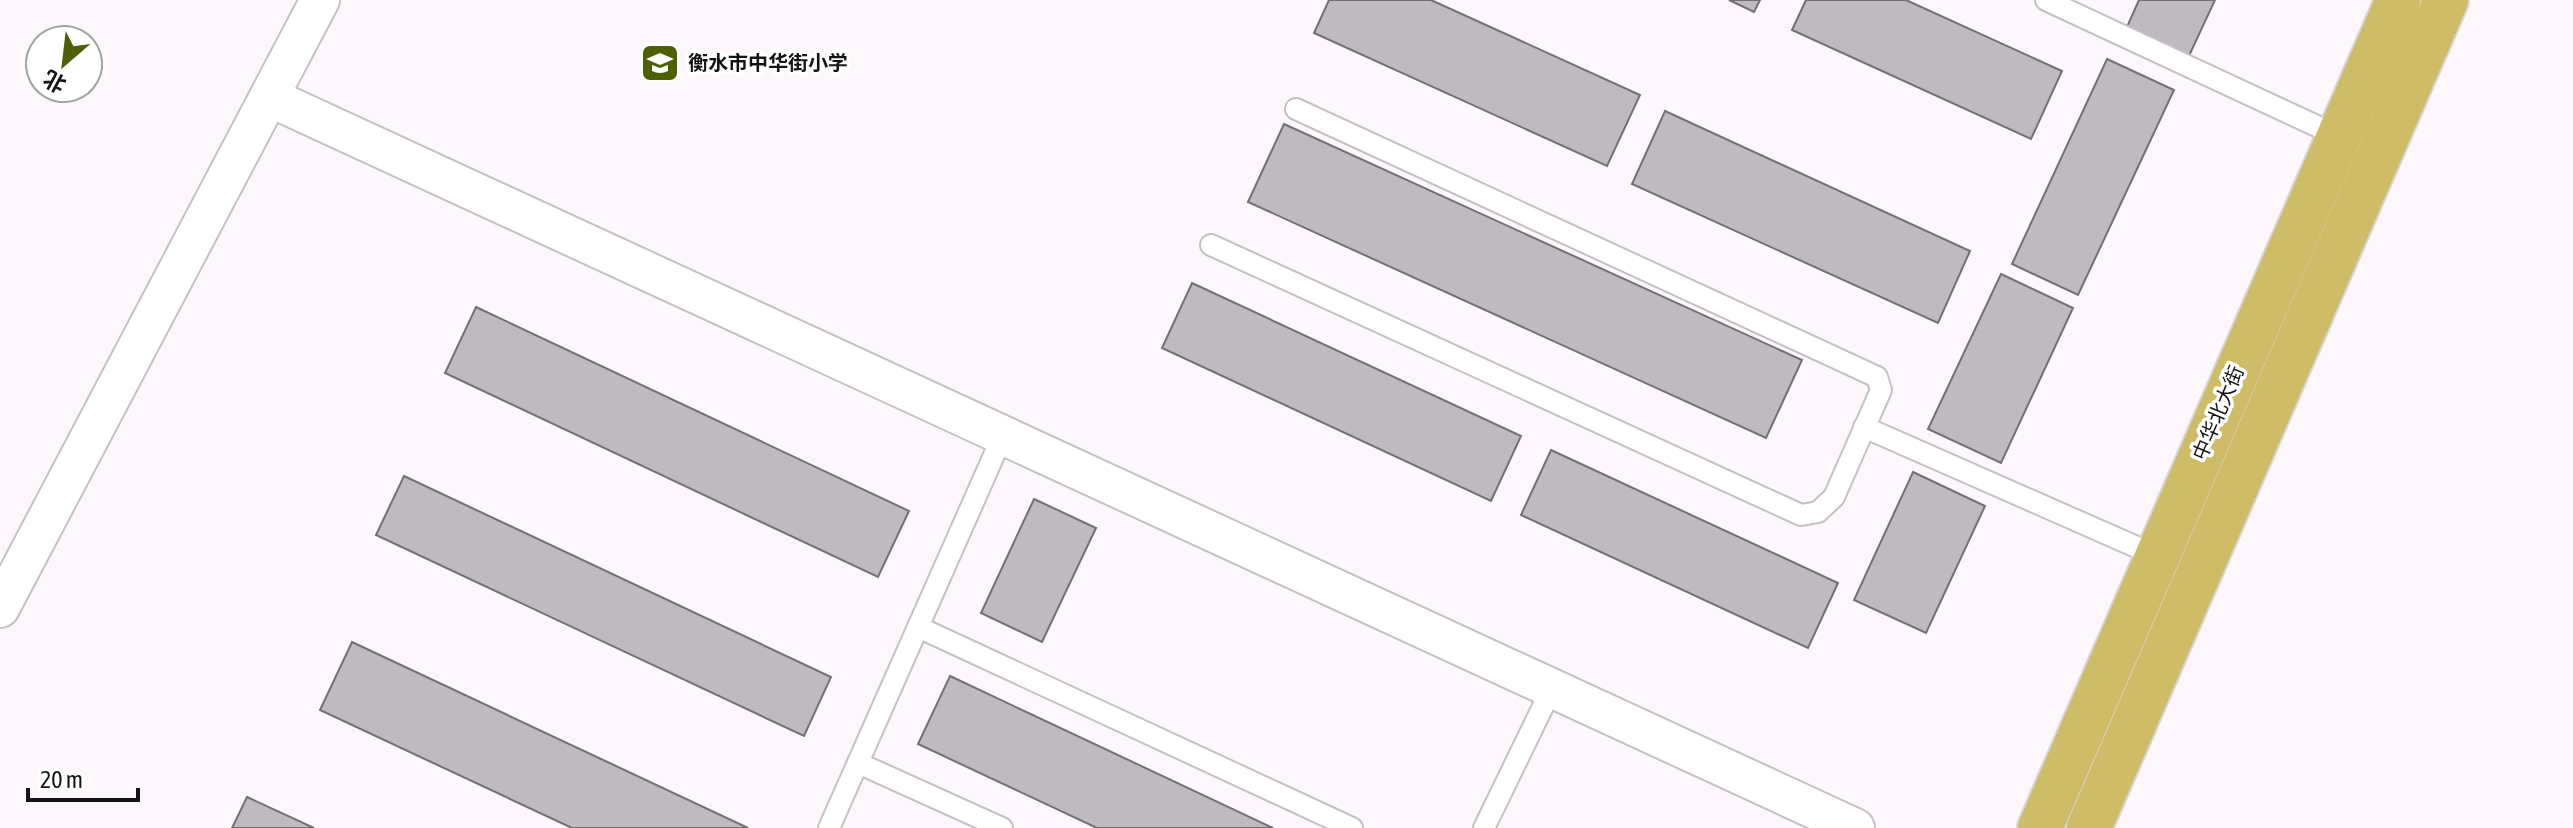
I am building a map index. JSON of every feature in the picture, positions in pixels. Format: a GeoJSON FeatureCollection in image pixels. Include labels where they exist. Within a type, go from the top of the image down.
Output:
{"type":"FeatureCollection","features":[{"type":"Feature","properties":{"kind":"main road","name":"中华北大街"},"geometry":{"type":"LineString","coordinates":[[2040,828],[2398,0]]}},
{"type":"Feature","properties":{"kind":"main road"},"geometry":{"type":"LineString","coordinates":[[2089,828],[2446,0]]}},
{"type":"Feature","properties":{"kind":"street"},"geometry":{"type":"LineString","coordinates":[[0,608],[320,0]]}},
{"type":"Feature","properties":{"kind":"street"},"geometry":{"type":"LineString","coordinates":[[269,97],[1855,828]]}},
{"type":"Feature","properties":{"kind":"lane"},"geometry":{"type":"LineString","coordinates":[[2046,0],[2338,136]]}},
{"type":"Feature","properties":{"kind":"lane"},"geometry":{"type":"LineString","coordinates":[[1211,245],[1801,515],[1818,512],[1834,497],[1881,390],[1877,377],[1296,109]]}},
{"type":"Feature","properties":{"kind":"lane"},"geometry":{"type":"LineString","coordinates":[[1864,427],[2157,556]]}},
{"type":"Feature","properties":{"kind":"lane"},"geometry":{"type":"LineString","coordinates":[[829,828],[1003,435]]}},
{"type":"Feature","properties":{"kind":"lane"},"geometry":{"type":"LineString","coordinates":[[918,627],[1352,828]]}},
{"type":"Feature","properties":{"kind":"lane"},"geometry":{"type":"LineString","coordinates":[[1484,828],[1552,688]]}},
{"type":"Feature","properties":{"kind":"lane"},"geometry":{"type":"LineString","coordinates":[[858,763],[1002,828]]}},
{"type":"Feature","properties":{"kind":"building"},"geometry":{"type":"Polygon","coordinates":[[[1329,0],[1431,0],[1640,95],[1607,166],[1314,33],[1329,0]]]}},
{"type":"Feature","properties":{"kind":"building"},"geometry":{"type":"Polygon","coordinates":[[[1729,0],[1760,0],[1754,12],[1729,0]]]}},
{"type":"Feature","properties":{"kind":"building"},"geometry":{"type":"Polygon","coordinates":[[[1806,0],[1906,0],[2062,71],[2031,139],[1792,30],[1806,0]]]}},
{"type":"Feature","properties":{"kind":"building"},"geometry":{"type":"Polygon","coordinates":[[[2139,0],[2215,0],[2188,58],[2126,29],[2139,0]]]}},
{"type":"Feature","properties":{"kind":"building"},"geometry":{"type":"Polygon","coordinates":[[[2107,59],[2174,90],[2078,295],[2012,264],[2107,59]]]}},
{"type":"Feature","properties":{"kind":"building"},"geometry":{"type":"Polygon","coordinates":[[[1665,111],[1970,251],[1938,323],[1632,184],[1665,111]]]}},
{"type":"Feature","properties":{"kind":"building"},"geometry":{"type":"Polygon","coordinates":[[[1284,124],[1802,360],[1766,438],[1248,202],[1284,124]]]}},
{"type":"Feature","properties":{"kind":"building"},"geometry":{"type":"Polygon","coordinates":[[[2001,274],[2073,308],[2001,463],[1928,429],[2001,274]]]}},
{"type":"Feature","properties":{"kind":"building"},"geometry":{"type":"Polygon","coordinates":[[[1192,283],[1521,436],[1491,501],[1162,348],[1192,283]]]}},
{"type":"Feature","properties":{"kind":"building"},"geometry":{"type":"Polygon","coordinates":[[[476,307],[909,511],[878,577],[445,373],[476,307]]]}},
{"type":"Feature","properties":{"kind":"building"},"geometry":{"type":"Polygon","coordinates":[[[1551,450],[1838,583],[1808,648],[1521,515],[1551,450]]]}},
{"type":"Feature","properties":{"kind":"building"},"geometry":{"type":"Polygon","coordinates":[[[1913,472],[1985,506],[1926,633],[1854,600],[1913,472]]]}},
{"type":"Feature","properties":{"kind":"building"},"geometry":{"type":"Polygon","coordinates":[[[404,476],[831,677],[804,736],[376,535],[404,476]]]}},
{"type":"Feature","properties":{"kind":"building"},"geometry":{"type":"Polygon","coordinates":[[[1034,499],[1096,528],[1042,642],[981,613],[1034,499]]]}},
{"type":"Feature","properties":{"kind":"building"},"geometry":{"type":"Polygon","coordinates":[[[352,642],[748,828],[572,828],[320,710],[352,642]]]}},
{"type":"Feature","properties":{"kind":"building"},"geometry":{"type":"Polygon","coordinates":[[[950,676],[1273,828],[1097,828],[918,744],[950,676]]]}},
{"type":"Feature","properties":{"kind":"building"},"geometry":{"type":"Polygon","coordinates":[[[247,797],[314,828],[232,828],[247,797]]]}},
{"type":"Feature","properties":{"kind":"place","name":"衡水市中华街小学"},"geometry":{"type":"Point","coordinates":[660,63]}}]}
